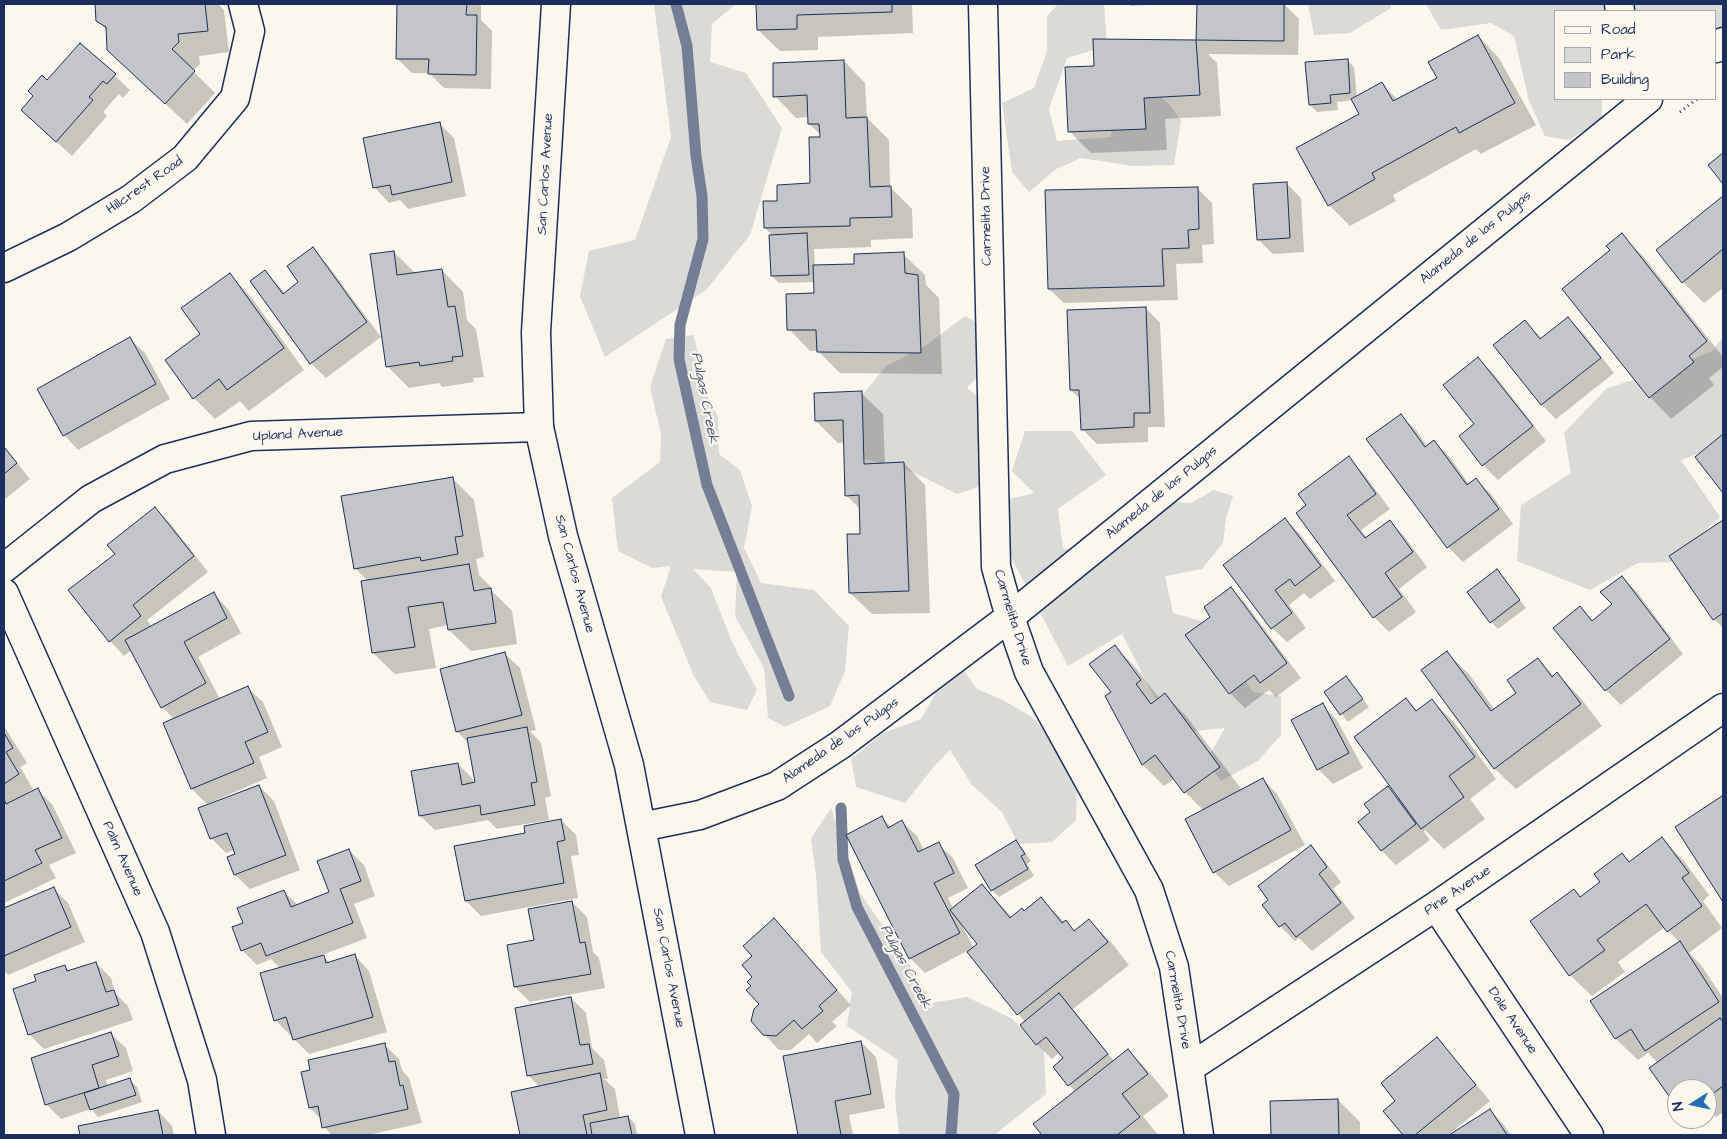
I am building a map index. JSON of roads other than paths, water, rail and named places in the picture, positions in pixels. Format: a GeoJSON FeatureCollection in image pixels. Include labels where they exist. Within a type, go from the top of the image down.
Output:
{"type":"FeatureCollection","features":[{"type":"Feature","properties":{"kind":"street","name":"Hillcrest Road"},"geometry":{"type":"LineString","coordinates":[[4,268],[76,232],[131,199],[185,158],[235,98],[250,31],[243,4]]}},
{"type":"Feature","properties":{"kind":"street","name":"San Carlos Avenue"},"geometry":{"type":"LineString","coordinates":[[556,4],[536,332],[539,427],[563,536],[629,765],[700,1135]]}},
{"type":"Feature","properties":{"kind":"street","name":"Carmelita Drive"},"geometry":{"type":"LineString","coordinates":[[983,4],[996,567],[1010,617],[1029,672],[1150,890],[1174,967],[1199,1135]]}},
{"type":"Feature","properties":{"kind":"street","name":"Alameda de las Pulgas"},"geometry":{"type":"LineString","coordinates":[[641,827],[700,815],[777,786],[840,745],[1010,617],[1625,108],[1645,100]]}},
{"type":"Feature","properties":{"kind":"street","name":"Upland Avenue"},"geometry":{"type":"LineString","coordinates":[[4,568],[91,499],[165,459],[251,436],[539,427]]}},
{"type":"Feature","properties":{"kind":"street","name":"Palm Avenue"},"geometry":{"type":"LineString","coordinates":[[4,593],[155,932],[202,1080],[210,1135]]}},
{"type":"Feature","properties":{"kind":"street","name":"Pine Avenue"},"geometry":{"type":"LineString","coordinates":[[1189,1068],[1436,906],[1723,708]]}},
{"type":"Feature","properties":{"kind":"street","name":"Dale Avenue"},"geometry":{"type":"LineString","coordinates":[[1436,906],[1589,1135]]}},
{"type":"Feature","properties":{"kind":"waterway","name":"Pulgas Creek"},"geometry":{"type":"LineString","coordinates":[[676,4],[687,46],[696,156],[702,196],[703,239],[680,325],[679,359],[707,485],[789,696]]}},
{"type":"Feature","properties":{"kind":"waterway","name":"Pulgas Creek"},"geometry":{"type":"LineString","coordinates":[[841,808],[843,859],[857,907],[954,1094],[951,1135]]}}]}
